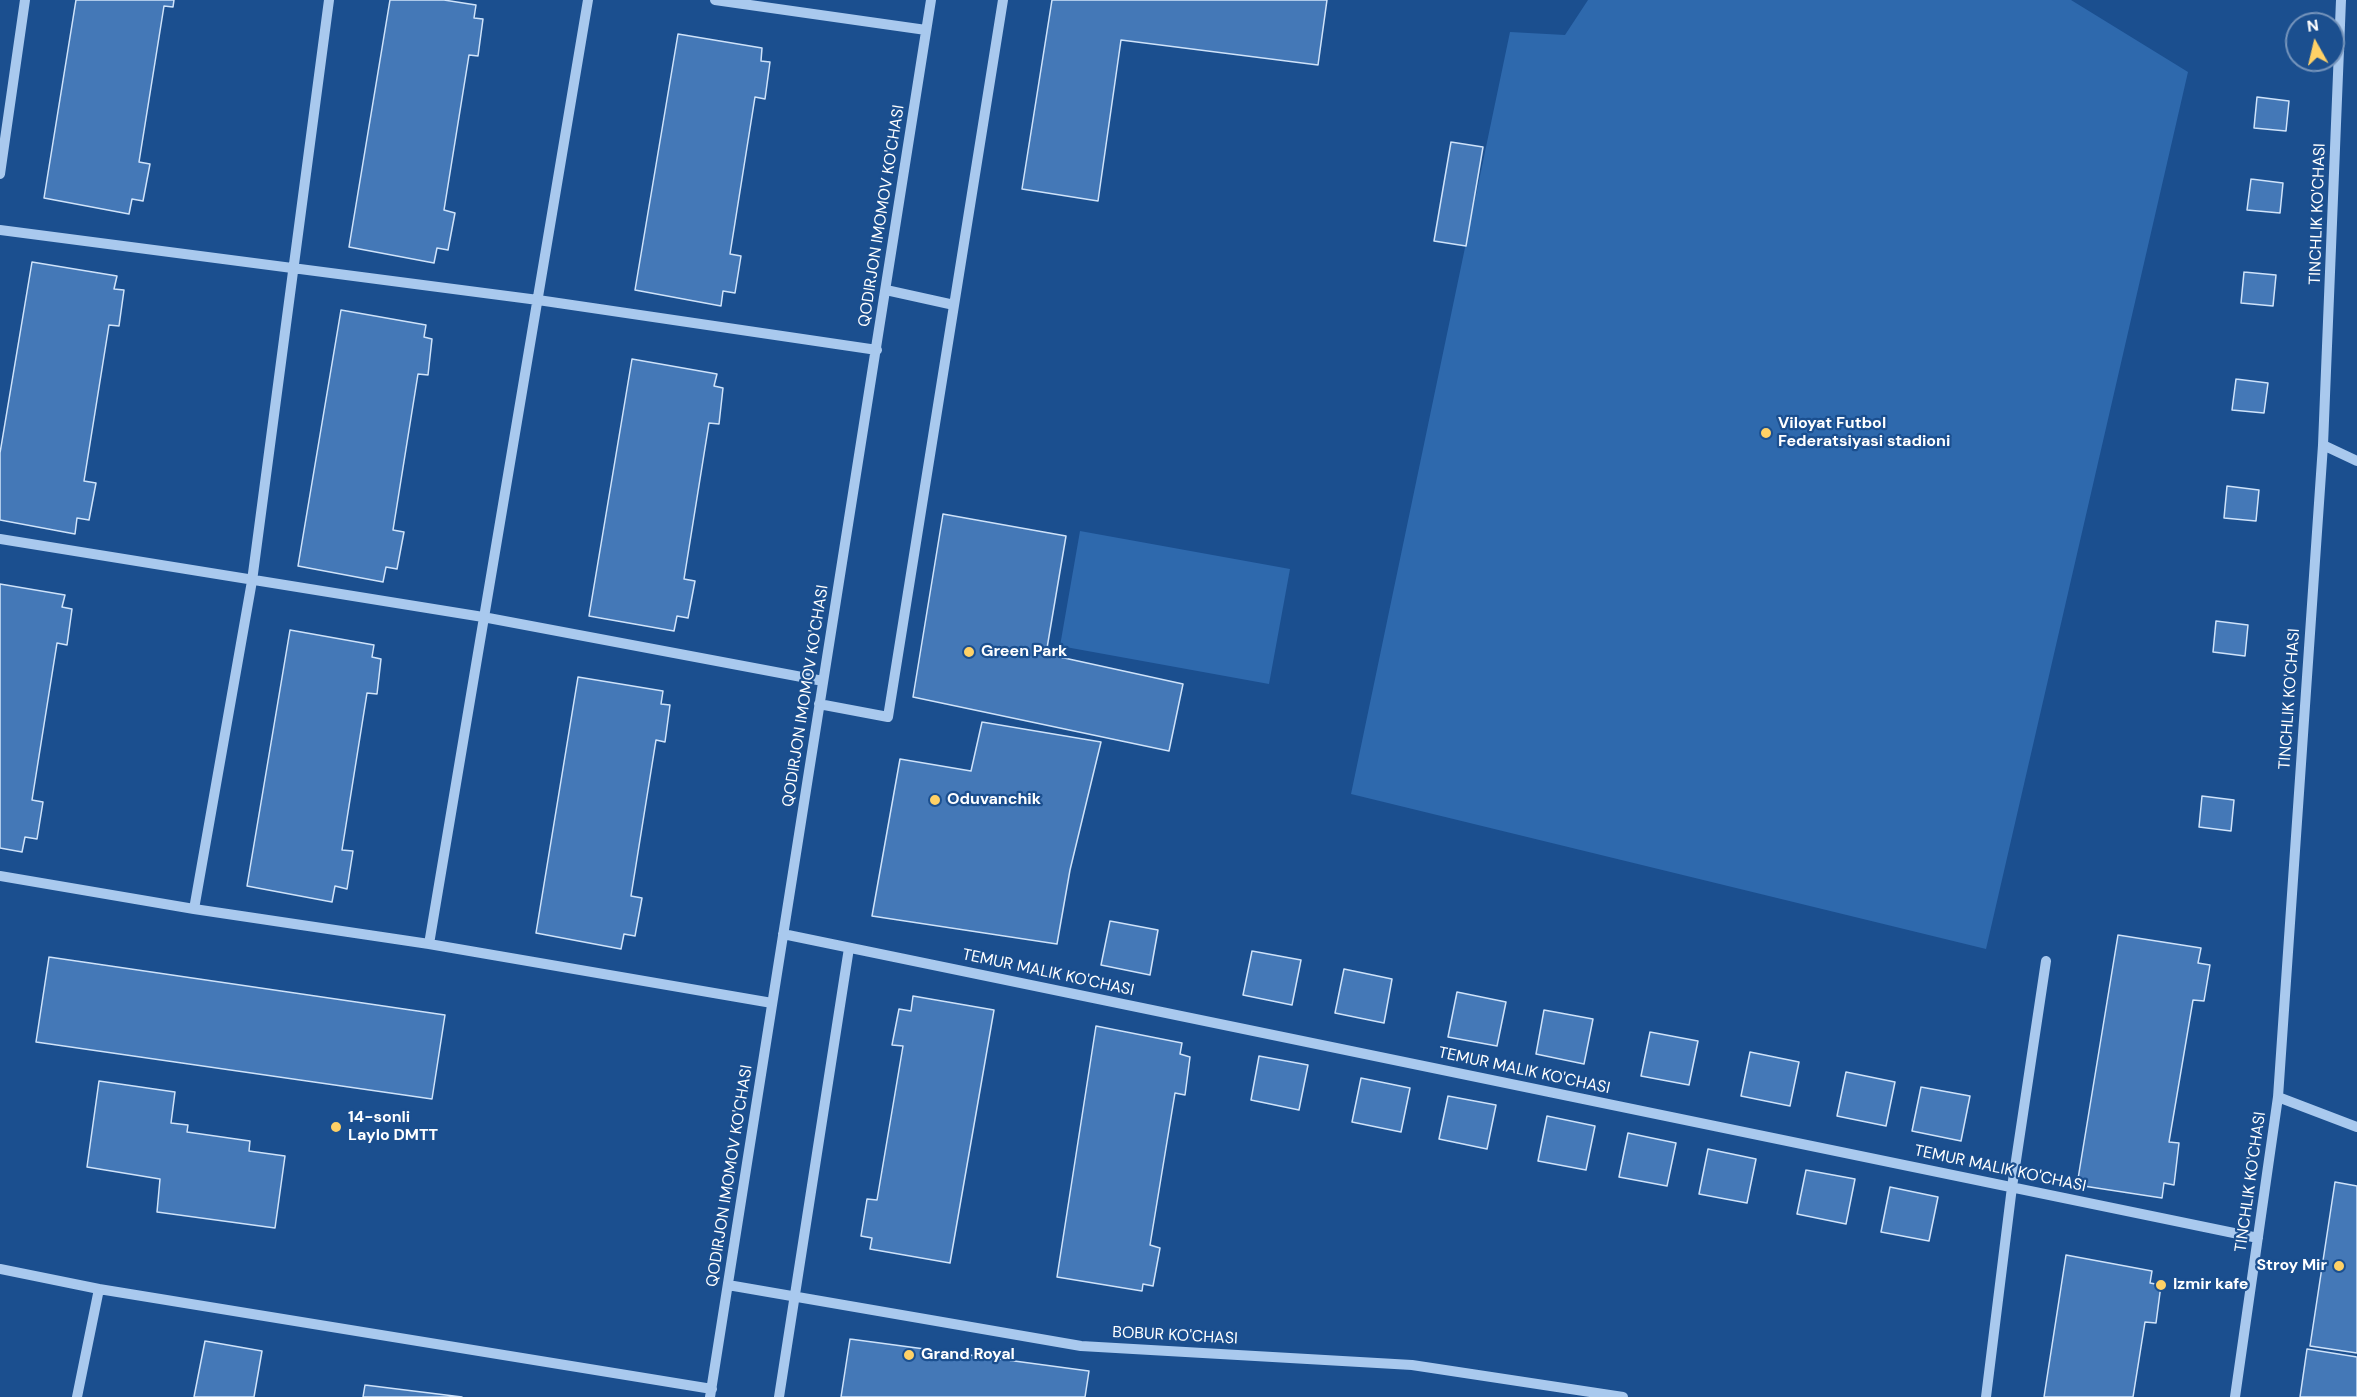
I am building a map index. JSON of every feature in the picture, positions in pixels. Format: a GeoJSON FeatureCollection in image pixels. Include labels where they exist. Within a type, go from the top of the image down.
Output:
{"type":"FeatureCollection","features":[{"type":"Feature","properties":{"kind":"street"},"geometry":{"type":"LineString","coordinates":[[0,174],[25,0]]}},
{"type":"Feature","properties":{"kind":"street"},"geometry":{"type":"LineString","coordinates":[[194,909],[252,581],[329,0]]}},
{"type":"Feature","properties":{"kind":"street"},"geometry":{"type":"LineString","coordinates":[[429,944],[588,0]]}},
{"type":"Feature","properties":{"kind":"street"},"geometry":{"type":"LineString","coordinates":[[715,0],[926,30]]}},
{"type":"Feature","properties":{"kind":"street","name":"QODIRJON IMOMOV KO'CHASI"},"geometry":{"type":"LineString","coordinates":[[711,1393],[931,0]]}},
{"type":"Feature","properties":{"kind":"street"},"geometry":{"type":"LineString","coordinates":[[819,704],[888,717],[1003,0]]}},
{"type":"Feature","properties":{"kind":"street","name":"TINCHLIK KO'CHASI"},"geometry":{"type":"LineString","coordinates":[[2235,1397],[2278,1097],[2323,445],[2342,0]]}},
{"type":"Feature","properties":{"kind":"street"},"geometry":{"type":"LineString","coordinates":[[0,230],[538,300],[877,350]]}},
{"type":"Feature","properties":{"kind":"street"},"geometry":{"type":"LineString","coordinates":[[886,290],[954,305]]}},
{"type":"Feature","properties":{"kind":"street"},"geometry":{"type":"LineString","coordinates":[[2323,445],[2357,461]]}},
{"type":"Feature","properties":{"kind":"street"},"geometry":{"type":"LineString","coordinates":[[0,539],[483,617],[823,681]]}},
{"type":"Feature","properties":{"kind":"street"},"geometry":{"type":"LineString","coordinates":[[0,876],[194,909],[429,944],[772,1003]]}},
{"type":"Feature","properties":{"kind":"street","name":"TEMUR MALIK KO'CHASI"},"geometry":{"type":"LineString","coordinates":[[783,934],[2258,1238]]}},
{"type":"Feature","properties":{"kind":"street"},"geometry":{"type":"LineString","coordinates":[[779,1397],[849,948]]}},
{"type":"Feature","properties":{"kind":"street"},"geometry":{"type":"LineString","coordinates":[[1986,1397],[2012,1187],[2046,961]]}},
{"type":"Feature","properties":{"kind":"street"},"geometry":{"type":"LineString","coordinates":[[2278,1097],[2357,1127]]}},
{"type":"Feature","properties":{"kind":"street"},"geometry":{"type":"LineString","coordinates":[[0,1269],[99,1289],[711,1393]]}},
{"type":"Feature","properties":{"kind":"street","name":"BOBUR KO'CHASI"},"geometry":{"type":"LineString","coordinates":[[728,1285],[1081,1346],[1412,1365],[1623,1397]]}},
{"type":"Feature","properties":{"kind":"street"},"geometry":{"type":"LineString","coordinates":[[77,1397],[99,1289]]}},
{"type":"Feature","properties":{"kind":"shaded area","name":"Viloyat Futbol Federatsiyasi stadioni"},"geometry":{"type":"Polygon","coordinates":[[[1588,0],[2071,0],[2188,72],[1986,949],[1351,794],[1510,32],[1565,35],[1588,0]]]}},
{"type":"Feature","properties":{"kind":"shaded area"},"geometry":{"type":"Polygon","coordinates":[[[1080,531],[1290,569],[1269,684],[1060,646],[1080,531]]]}},
{"type":"Feature","properties":{"kind":"building"},"geometry":{"type":"Polygon","coordinates":[[[76,0],[174,0],[173,7],[164,6],[139,162],[150,164],[143,201],[132,199],[129,214],[44,198],[76,0]]]}},
{"type":"Feature","properties":{"kind":"building"},"geometry":{"type":"Polygon","coordinates":[[[390,0],[444,0],[476,5],[474,18],[483,19],[478,56],[469,55],[444,210],[455,213],[448,250],[437,248],[434,263],[349,247],[390,0]]]}},
{"type":"Feature","properties":{"kind":"building"},"geometry":{"type":"Polygon","coordinates":[[[1052,0],[1327,0],[1318,65],[1121,40],[1098,201],[1022,189],[1052,0]]]}},
{"type":"Feature","properties":{"kind":"building"},"geometry":{"type":"Polygon","coordinates":[[[678,34],[762,48],[761,61],[770,62],[765,99],[755,97],[730,254],[741,256],[735,293],[723,291],[721,306],[635,290],[678,34]]]}},
{"type":"Feature","properties":{"kind":"building"},"geometry":{"type":"Polygon","coordinates":[[[2257,97],[2289,101],[2286,131],[2254,128],[2257,97]]]}},
{"type":"Feature","properties":{"kind":"building"},"geometry":{"type":"Polygon","coordinates":[[[1451,142],[1483,147],[1466,246],[1434,241],[1451,142]]]}},
{"type":"Feature","properties":{"kind":"building"},"geometry":{"type":"Polygon","coordinates":[[[2251,179],[2283,183],[2280,213],[2247,210],[2251,179]]]}},
{"type":"Feature","properties":{"kind":"building"},"geometry":{"type":"Polygon","coordinates":[[[32,262],[117,276],[114,289],[124,290],[119,326],[109,325],[84,481],[96,483],[89,520],[77,518],[75,534],[0,520],[0,453],[32,262]]]}},
{"type":"Feature","properties":{"kind":"building"},"geometry":{"type":"Polygon","coordinates":[[[2244,272],[2276,275],[2273,306],[2241,303],[2244,272]]]}},
{"type":"Feature","properties":{"kind":"building"},"geometry":{"type":"Polygon","coordinates":[[[341,310],[426,325],[424,337],[432,339],[428,375],[418,374],[393,530],[404,532],[397,569],[386,567],[383,582],[298,566],[341,310]]]}},
{"type":"Feature","properties":{"kind":"building"},"geometry":{"type":"Polygon","coordinates":[[[632,359],[717,374],[714,386],[723,388],[719,424],[709,423],[684,579],[695,581],[688,618],[677,616],[674,631],[589,616],[632,359]]]}},
{"type":"Feature","properties":{"kind":"building"},"geometry":{"type":"Polygon","coordinates":[[[2236,379],[2268,383],[2264,413],[2232,410],[2236,379]]]}},
{"type":"Feature","properties":{"kind":"building"},"geometry":{"type":"Polygon","coordinates":[[[2227,486],[2259,490],[2256,521],[2224,518],[2227,486]]]}},
{"type":"Feature","properties":{"kind":"building"},"geometry":{"type":"Polygon","coordinates":[[[943,514],[1066,536],[1046,654],[1183,684],[1169,751],[913,697],[943,514]]]}},
{"type":"Feature","properties":{"kind":"building"},"geometry":{"type":"Polygon","coordinates":[[[0,584],[65,595],[62,607],[72,609],[67,645],[57,643],[32,800],[43,802],[37,839],[25,837],[22,852],[0,848],[0,584]]]}},
{"type":"Feature","properties":{"kind":"building"},"geometry":{"type":"Polygon","coordinates":[[[2216,621],[2248,625],[2245,656],[2213,652],[2216,621]]]}},
{"type":"Feature","properties":{"kind":"building"},"geometry":{"type":"Polygon","coordinates":[[[290,630],[374,645],[372,657],[381,659],[377,694],[367,693],[342,850],[353,851],[347,889],[335,886],[332,902],[247,886],[290,630]]]}},
{"type":"Feature","properties":{"kind":"building"},"geometry":{"type":"Polygon","coordinates":[[[578,677],[663,691],[661,704],[670,705],[665,742],[656,740],[631,896],[642,898],[635,936],[624,934],[621,949],[536,933],[578,677]]]}},
{"type":"Feature","properties":{"kind":"building"},"geometry":{"type":"Polygon","coordinates":[[[982,722],[1101,742],[1070,870],[1057,944],[872,916],[900,759],[971,771],[982,722]]]}},
{"type":"Feature","properties":{"kind":"building"},"geometry":{"type":"Polygon","coordinates":[[[2202,796],[2234,800],[2231,831],[2199,827],[2202,796]]]}},
{"type":"Feature","properties":{"kind":"building"},"geometry":{"type":"Polygon","coordinates":[[[1110,921],[1158,930],[1150,975],[1101,965],[1110,921]]]}},
{"type":"Feature","properties":{"kind":"building"},"geometry":{"type":"Polygon","coordinates":[[[2118,935],[2201,948],[2198,963],[2210,965],[2204,1001],[2193,1000],[2169,1142],[2179,1143],[2174,1185],[2164,1183],[2162,1198],[2077,1185],[2118,935]]]}},
{"type":"Feature","properties":{"kind":"building"},"geometry":{"type":"Polygon","coordinates":[[[1252,951],[1301,960],[1292,1005],[1243,995],[1252,951]]]}},
{"type":"Feature","properties":{"kind":"building"},"geometry":{"type":"Polygon","coordinates":[[[49,957],[445,1015],[432,1099],[36,1042],[49,957]]]}},
{"type":"Feature","properties":{"kind":"building"},"geometry":{"type":"Polygon","coordinates":[[[1344,969],[1392,979],[1384,1023],[1335,1013],[1344,969]]]}},
{"type":"Feature","properties":{"kind":"building"},"geometry":{"type":"Polygon","coordinates":[[[1457,992],[1506,1002],[1497,1046],[1448,1037],[1457,992]]]}},
{"type":"Feature","properties":{"kind":"building"},"geometry":{"type":"Polygon","coordinates":[[[913,996],[994,1010],[950,1263],[870,1249],[872,1238],[861,1236],[867,1199],[877,1200],[903,1046],[892,1045],[899,1009],[911,1011],[913,996]]]}},
{"type":"Feature","properties":{"kind":"building"},"geometry":{"type":"Polygon","coordinates":[[[1544,1010],[1593,1019],[1584,1064],[1536,1054],[1544,1010]]]}},
{"type":"Feature","properties":{"kind":"building"},"geometry":{"type":"Polygon","coordinates":[[[1096,1026],[1182,1043],[1180,1054],[1190,1057],[1185,1095],[1175,1093],[1150,1245],[1160,1248],[1153,1286],[1143,1284],[1142,1291],[1057,1277],[1096,1026]]]}},
{"type":"Feature","properties":{"kind":"building"},"geometry":{"type":"Polygon","coordinates":[[[1650,1032],[1698,1041],[1689,1085],[1641,1076],[1650,1032]]]}},
{"type":"Feature","properties":{"kind":"building"},"geometry":{"type":"Polygon","coordinates":[[[1750,1052],[1799,1062],[1790,1106],[1741,1096],[1750,1052]]]}},
{"type":"Feature","properties":{"kind":"building"},"geometry":{"type":"Polygon","coordinates":[[[1259,1056],[1308,1065],[1299,1110],[1251,1100],[1259,1056]]]}},
{"type":"Feature","properties":{"kind":"building"},"geometry":{"type":"Polygon","coordinates":[[[1846,1072],[1895,1082],[1886,1126],[1837,1116],[1846,1072]]]}},
{"type":"Feature","properties":{"kind":"building"},"geometry":{"type":"Polygon","coordinates":[[[1361,1078],[1410,1088],[1401,1132],[1352,1122],[1361,1078]]]}},
{"type":"Feature","properties":{"kind":"building"},"geometry":{"type":"Polygon","coordinates":[[[99,1081],[175,1092],[171,1123],[188,1125],[187,1132],[250,1141],[249,1151],[285,1156],[275,1228],[157,1212],[160,1179],[87,1167],[99,1081]]]}},
{"type":"Feature","properties":{"kind":"building"},"geometry":{"type":"Polygon","coordinates":[[[1921,1087],[1970,1096],[1961,1141],[1912,1131],[1921,1087]]]}},
{"type":"Feature","properties":{"kind":"building"},"geometry":{"type":"Polygon","coordinates":[[[1448,1096],[1496,1105],[1487,1149],[1439,1139],[1448,1096]]]}},
{"type":"Feature","properties":{"kind":"building"},"geometry":{"type":"Polygon","coordinates":[[[1547,1116],[1595,1126],[1586,1170],[1538,1161],[1547,1116]]]}},
{"type":"Feature","properties":{"kind":"building"},"geometry":{"type":"Polygon","coordinates":[[[1628,1133],[1676,1143],[1667,1186],[1619,1177],[1628,1133]]]}},
{"type":"Feature","properties":{"kind":"building"},"geometry":{"type":"Polygon","coordinates":[[[1708,1149],[1756,1159],[1747,1203],[1699,1194],[1708,1149]]]}},
{"type":"Feature","properties":{"kind":"building"},"geometry":{"type":"Polygon","coordinates":[[[1806,1170],[1855,1179],[1846,1224],[1797,1214],[1806,1170]]]}},
{"type":"Feature","properties":{"kind":"building","name":"Stroy Mir"},"geometry":{"type":"Polygon","coordinates":[[[2335,1182],[2357,1186],[2357,1353],[2310,1346],[2335,1182]]]}},
{"type":"Feature","properties":{"kind":"building"},"geometry":{"type":"Polygon","coordinates":[[[1890,1187],[1938,1197],[1929,1241],[1881,1232],[1890,1187]]]}},
{"type":"Feature","properties":{"kind":"building"},"geometry":{"type":"Polygon","coordinates":[[[2066,1255],[2152,1271],[2150,1283],[2161,1285],[2156,1323],[2145,1322],[2133,1397],[2044,1397],[2066,1255]]]}},
{"type":"Feature","properties":{"kind":"building","name":"Grand Royal"},"geometry":{"type":"Polygon","coordinates":[[[850,1339],[1089,1371],[1085,1397],[841,1397],[850,1339]]]}},
{"type":"Feature","properties":{"kind":"building"},"geometry":{"type":"Polygon","coordinates":[[[205,1341],[262,1351],[254,1397],[194,1397],[205,1341]]]}},
{"type":"Feature","properties":{"kind":"building"},"geometry":{"type":"Polygon","coordinates":[[[2307,1349],[2357,1357],[2357,1397],[2300,1397],[2307,1349]]]}},
{"type":"Feature","properties":{"kind":"building"},"geometry":{"type":"Polygon","coordinates":[[[365,1385],[462,1397],[363,1397],[365,1385]]]}},
{"type":"Feature","properties":{"kind":"place","name":"Viloyat Futbol Federatsiyasi stadioni"},"geometry":{"type":"Point","coordinates":[1766,433]}},
{"type":"Feature","properties":{"kind":"place","name":"Green Park"},"geometry":{"type":"Point","coordinates":[969,652]}},
{"type":"Feature","properties":{"kind":"place","name":"Oduvanchik"},"geometry":{"type":"Point","coordinates":[935,800]}},
{"type":"Feature","properties":{"kind":"place","name":"14-sonli Laylo DMTT"},"geometry":{"type":"Point","coordinates":[336,1127]}},
{"type":"Feature","properties":{"kind":"place","name":"Stroy Mir"},"geometry":{"type":"Point","coordinates":[2339,1266]}},
{"type":"Feature","properties":{"kind":"place","name":"Izmir kafe"},"geometry":{"type":"Point","coordinates":[2161,1285]}},
{"type":"Feature","properties":{"kind":"place","name":"Grand Royal"},"geometry":{"type":"Point","coordinates":[909,1355]}}]}
